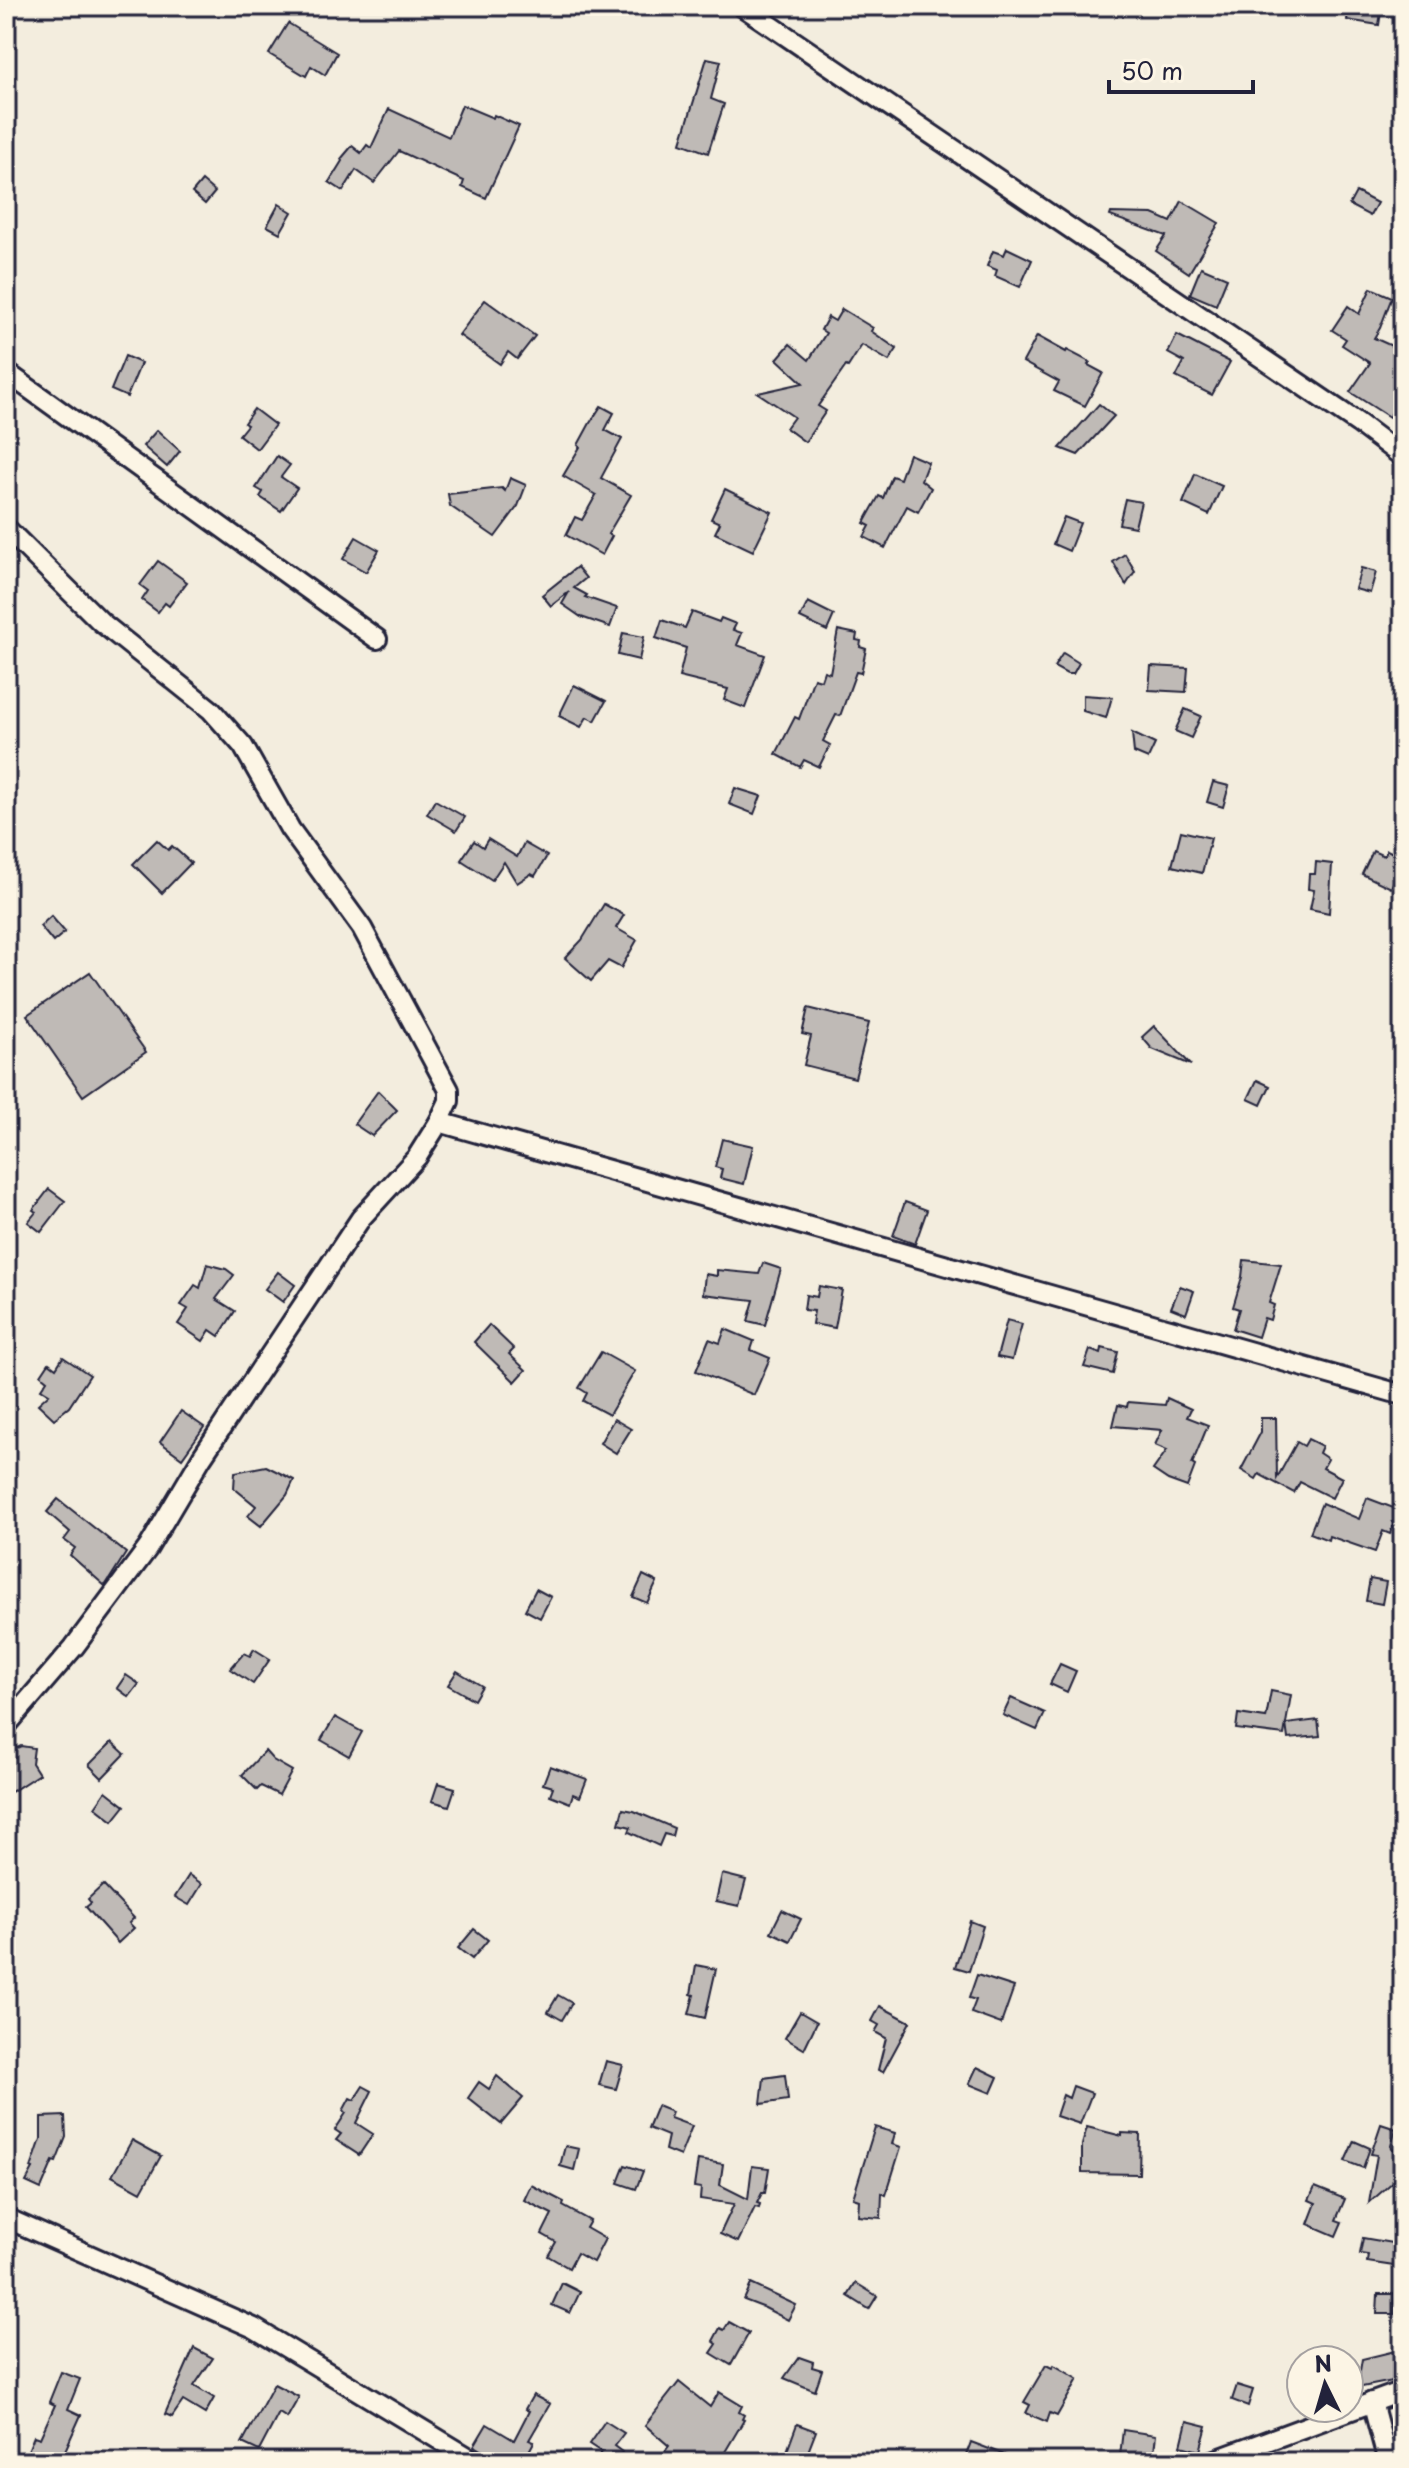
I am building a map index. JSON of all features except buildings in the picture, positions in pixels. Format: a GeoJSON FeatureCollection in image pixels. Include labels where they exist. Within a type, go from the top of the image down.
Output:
{"type":"FeatureCollection","features":[{"type":"Feature","properties":{"kind":"street"},"geometry":{"type":"LineString","coordinates":[[742,6],[1358,423],[1403,457]]}},
{"type":"Feature","properties":{"kind":"street"},"geometry":{"type":"LineString","coordinates":[[6,372],[377,639]]}},
{"type":"Feature","properties":{"kind":"street"},"geometry":{"type":"LineString","coordinates":[[6,528],[101,622],[211,710],[243,746],[290,829],[362,928],[449,1090],[449,1101],[439,1122],[417,1157],[361,1218],[202,1457],[148,1548],[74,1647],[6,1726]]}},
{"type":"Feature","properties":{"kind":"street"},"geometry":{"type":"LineString","coordinates":[[439,1122],[1403,1395]]}},
{"type":"Feature","properties":{"kind":"street"},"geometry":{"type":"LineString","coordinates":[[6,2218],[254,2328],[476,2462]]}},
{"type":"Feature","properties":{"kind":"street"},"geometry":{"type":"LineString","coordinates":[[1210,2462],[1403,2391]]}},
{"type":"Feature","properties":{"kind":"street"},"geometry":{"type":"LineString","coordinates":[[1372,2402],[1388,2462]]}}]}
